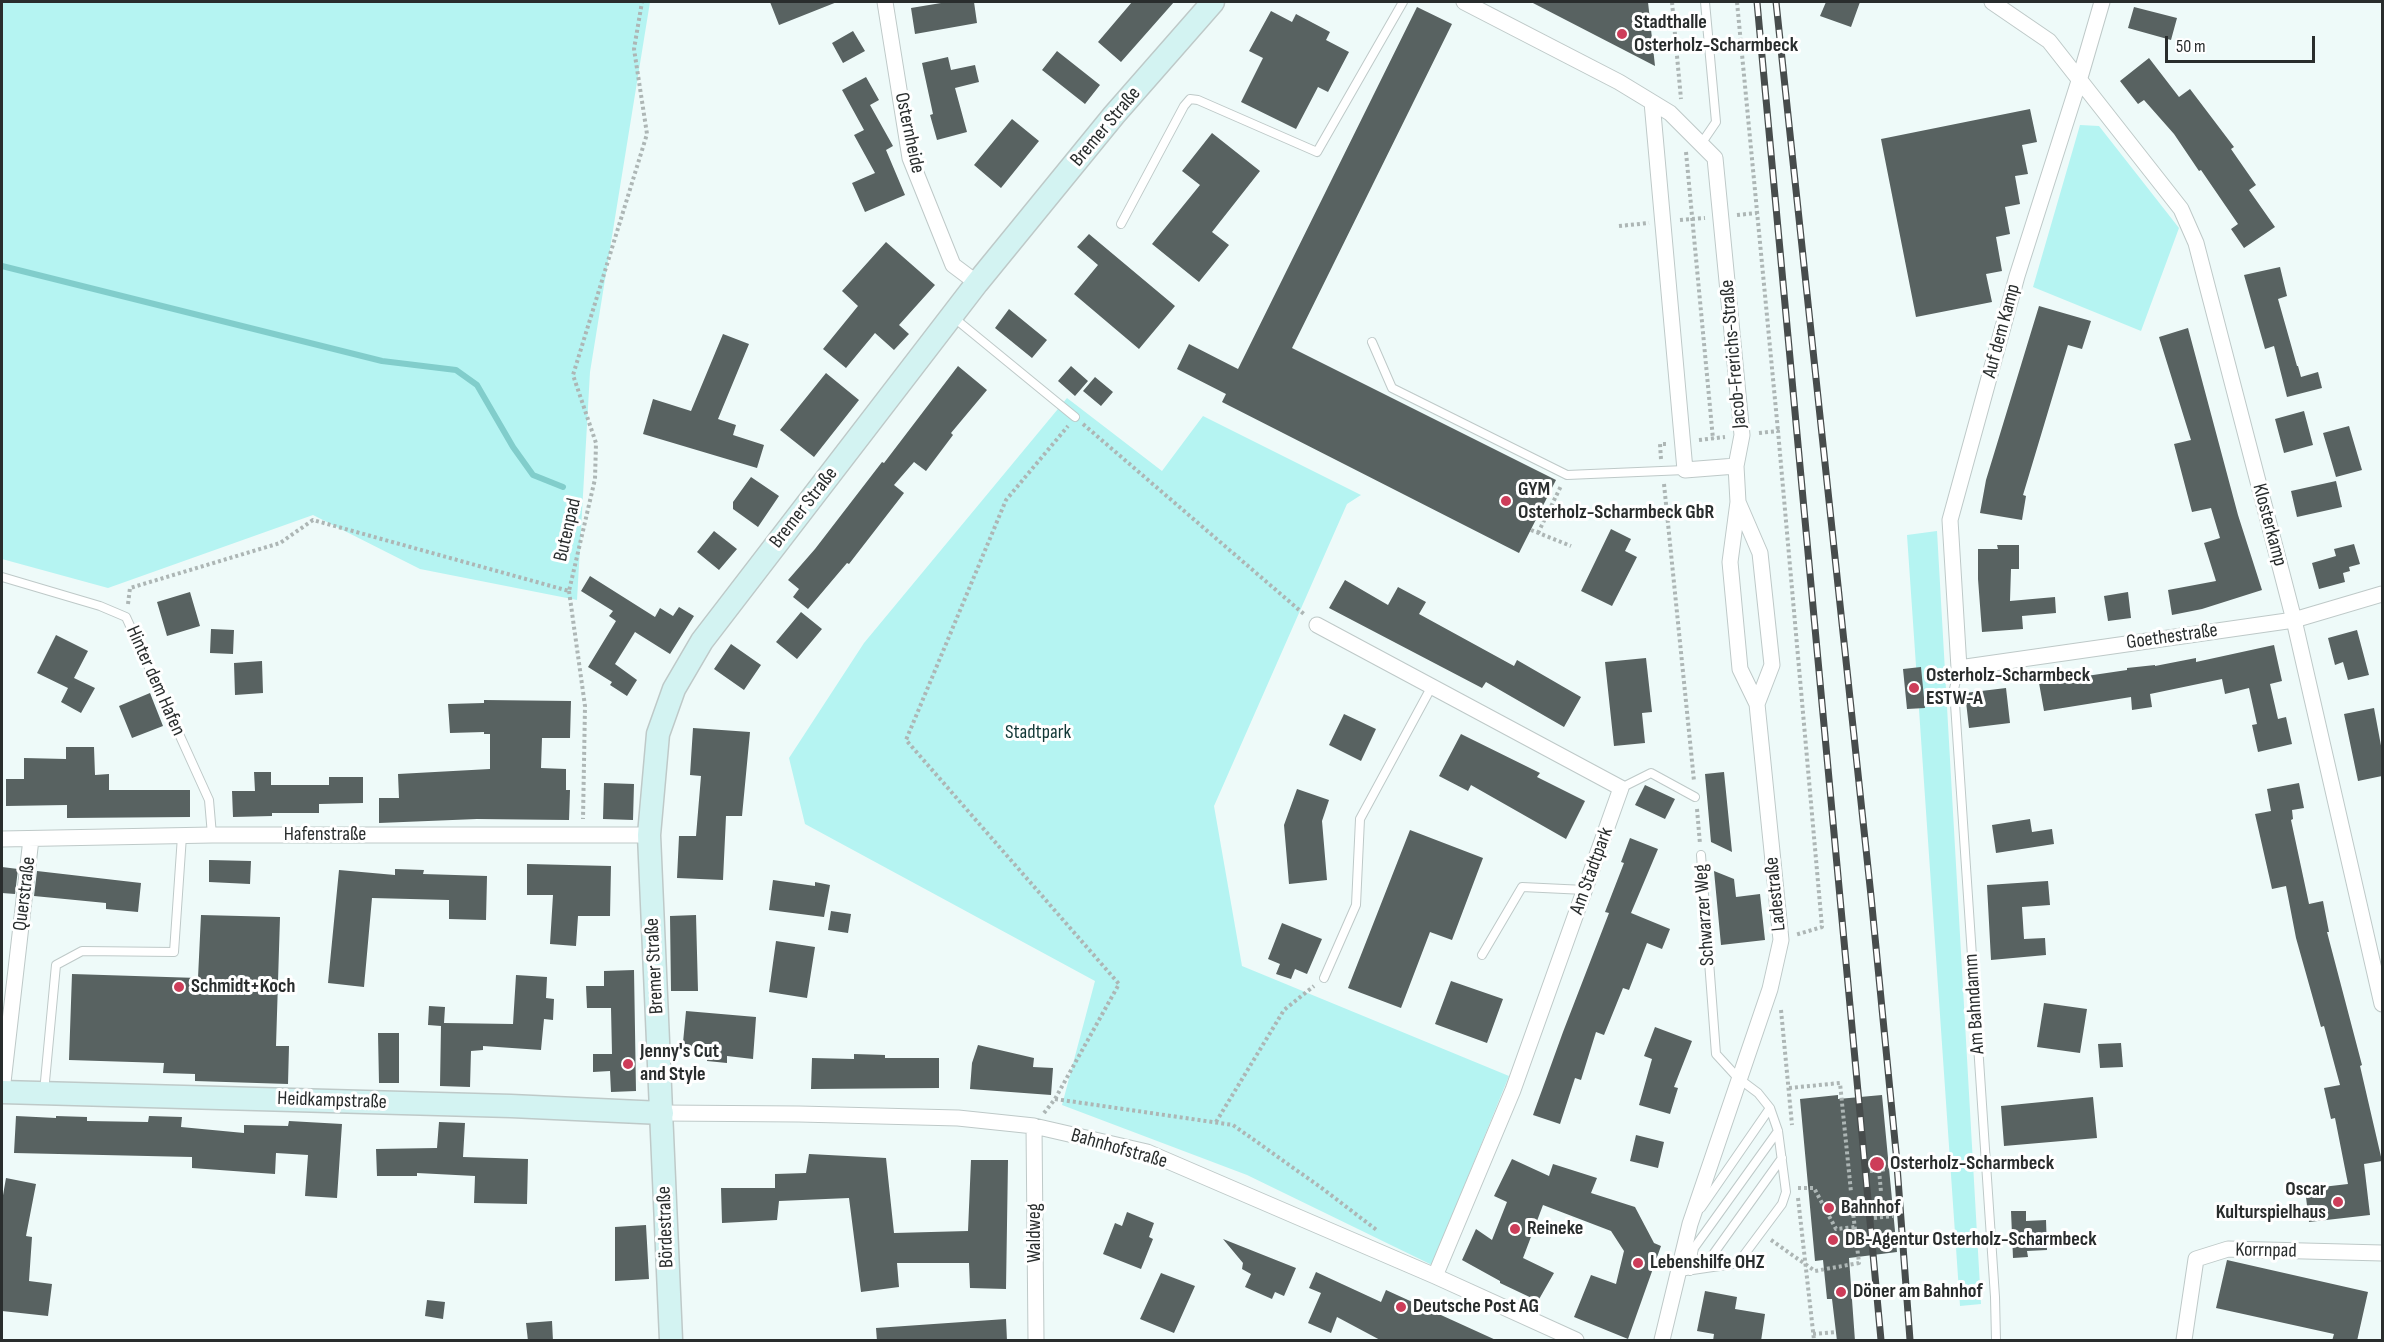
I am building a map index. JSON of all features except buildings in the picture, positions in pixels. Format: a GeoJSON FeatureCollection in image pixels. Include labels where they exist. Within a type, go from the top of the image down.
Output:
{"type":"FeatureCollection","features":[{"type":"Feature","properties":{"kind":"street","name":"Osternheide"},"geometry":{"type":"LineString","coordinates":[[885,2],[910,158],[953,265],[977,283]]}},
{"type":"Feature","properties":{"kind":"street","name":"Bremer Straße"},"geometry":{"type":"LineString","coordinates":[[662,1113],[649,835],[658,734],[674,689],[702,641],[977,283],[1114,115],[1213,2]]}},
{"type":"Feature","properties":{"kind":"street","name":"Jacob-Frerichs-Straße"},"geometry":{"type":"LineString","coordinates":[[1464,2],[1619,82],[1670,112],[1715,158],[1742,435],[1736,466]]}},
{"type":"Feature","properties":{"kind":"street","name":"Klosterkamp"},"geometry":{"type":"LineString","coordinates":[[1992,2],[2049,42],[2181,209],[2196,243],[2294,620],[2382,1004]]}},
{"type":"Feature","properties":{"kind":"street","name":"Auf dem Kamp"},"geometry":{"type":"LineString","coordinates":[[1959,668],[1950,520],[2017,276],[2102,2]]}},
{"type":"Feature","properties":{"kind":"street"},"geometry":{"type":"LineString","coordinates":[[1652,102],[1685,470],[1736,466]]}},
{"type":"Feature","properties":{"kind":"street","name":"Ladestraße"},"geometry":{"type":"LineString","coordinates":[[1736,466],[1738,502],[1730,561],[1740,669],[1757,704],[1780,940],[1770,989],[1738,1078]]}},
{"type":"Feature","properties":{"kind":"street","name":"Ladestraße"},"geometry":{"type":"LineString","coordinates":[[1738,502],[1760,553],[1772,665],[1757,704]]}},
{"type":"Feature","properties":{"kind":"street","name":"Goethestraße"},"geometry":{"type":"LineString","coordinates":[[1959,668],[2294,620],[2382,594]]}},
{"type":"Feature","properties":{"kind":"street"},"geometry":{"type":"LineString","coordinates":[[1317,625],[1621,788]]}},
{"type":"Feature","properties":{"kind":"street","name":"Am Stadtpark"},"geometry":{"type":"LineString","coordinates":[[1435,1276],[1513,1090],[1621,788]]}},
{"type":"Feature","properties":{"kind":"street","name":"Hafenstraße"},"geometry":{"type":"LineString","coordinates":[[2,839],[212,835],[649,835]]}},
{"type":"Feature","properties":{"kind":"street","name":"Querstraße"},"geometry":{"type":"LineString","coordinates":[[2,1092],[31,839]]}},
{"type":"Feature","properties":{"kind":"street"},"geometry":{"type":"LineString","coordinates":[[1662,1341],[1685,1271],[1690,1224],[1738,1078]]}},
{"type":"Feature","properties":{"kind":"street","name":"Heidkampstraße"},"geometry":{"type":"LineString","coordinates":[[2,1092],[511,1106],[662,1113]]}},
{"type":"Feature","properties":{"kind":"street","name":"Bahnhofstraße"},"geometry":{"type":"LineString","coordinates":[[662,1113],[799,1113],[958,1118],[1034,1126],[1147,1152],[1435,1276],[1576,1341]]}},
{"type":"Feature","properties":{"kind":"street","name":"Bördestraße"},"geometry":{"type":"LineString","coordinates":[[662,1113],[671,1341]]}},
{"type":"Feature","properties":{"kind":"street","name":"Waldweg"},"geometry":{"type":"LineString","coordinates":[[1034,1126],[1036,1341]]}},
{"type":"Feature","properties":{"kind":"street","name":"Korrnpad"},"geometry":{"type":"LineString","coordinates":[[2184,1341],[2196,1259],[2228,1250],[2382,1253]]}},
{"type":"Feature","properties":{"kind":"lane"},"geometry":{"type":"LineString","coordinates":[[1121,224],[1184,106],[1190,99],[1198,100],[1317,152],[1403,2]]}},
{"type":"Feature","properties":{"kind":"lane"},"geometry":{"type":"LineString","coordinates":[[1701,144],[1716,122],[1704,2]]}},
{"type":"Feature","properties":{"kind":"lane"},"geometry":{"type":"LineString","coordinates":[[952,316],[1075,417]]}},
{"type":"Feature","properties":{"kind":"lane"},"geometry":{"type":"LineString","coordinates":[[1372,342],[1392,388],[1567,475],[1685,470]]}},
{"type":"Feature","properties":{"kind":"lane","name":"Hinter dem Hafen"},"geometry":{"type":"LineString","coordinates":[[2,577],[100,606],[126,617],[209,800],[212,835]]}},
{"type":"Feature","properties":{"kind":"lane","name":"Am Bahndamm"},"geometry":{"type":"LineString","coordinates":[[1959,668],[1954,689],[1995,1297],[1996,1341]]}},
{"type":"Feature","properties":{"kind":"lane"},"geometry":{"type":"LineString","coordinates":[[1324,978],[1356,905],[1360,819],[1432,686]]}},
{"type":"Feature","properties":{"kind":"lane"},"geometry":{"type":"LineString","coordinates":[[1621,788],[1651,773],[1695,797]]}},
{"type":"Feature","properties":{"kind":"lane"},"geometry":{"type":"LineString","coordinates":[[44,1093],[56,965],[82,951],[174,952],[182,836]]}},
{"type":"Feature","properties":{"kind":"lane","name":"Schwarzer Weg"},"geometry":{"type":"LineString","coordinates":[[1701,855],[1716,1054],[1738,1078],[1758,1093],[1770,1108]]}},
{"type":"Feature","properties":{"kind":"lane"},"geometry":{"type":"LineString","coordinates":[[1482,955],[1522,887],[1585,890]]}},
{"type":"Feature","properties":{"kind":"lane"},"geometry":{"type":"LineString","coordinates":[[1685,1271],[1733,1264],[1741,1259],[1782,1204],[1786,1192],[1782,1158],[1778,1131],[1770,1108]]}},
{"type":"Feature","properties":{"kind":"lane"},"geometry":{"type":"LineString","coordinates":[[1690,1224],[1770,1108]]}},
{"type":"Feature","properties":{"kind":"lane"},"geometry":{"type":"LineString","coordinates":[[1685,1271],[1694,1248],[1778,1131]]}},
{"type":"Feature","properties":{"kind":"lane"},"geometry":{"type":"LineString","coordinates":[[1704,1267],[1782,1158]]}},
{"type":"Feature","properties":{"kind":"path","name":"Butenpad"},"geometry":{"type":"LineString","coordinates":[[126,617],[130,588],[280,543],[313,520],[569,591],[595,479],[596,443],[573,375],[647,134],[634,49],[642,2]]}},
{"type":"Feature","properties":{"kind":"path"},"geometry":{"type":"LineString","coordinates":[[1672,2],[1713,439]]}},
{"type":"Feature","properties":{"kind":"path"},"geometry":{"type":"LineString","coordinates":[[1737,2],[1778,431]]}},
{"type":"Feature","properties":{"kind":"path"},"geometry":{"type":"LineString","coordinates":[[1619,226],[1757,213]]}},
{"type":"Feature","properties":{"kind":"path"},"geometry":{"type":"LineString","coordinates":[[1034,1126],[1055,1099],[1119,984],[906,740],[1006,500],[1075,417],[1317,625]]}},
{"type":"Feature","properties":{"kind":"path","name":"Schwarzer Weg"},"geometry":{"type":"LineString","coordinates":[[1663,472],[1701,855]]}},
{"type":"Feature","properties":{"kind":"path"},"geometry":{"type":"LineString","coordinates":[[1538,534],[1567,475]]}},
{"type":"Feature","properties":{"kind":"path"},"geometry":{"type":"LineString","coordinates":[[1531,530],[1571,546]]}},
{"type":"Feature","properties":{"kind":"path"},"geometry":{"type":"LineString","coordinates":[[569,591],[585,706],[583,835]]}},
{"type":"Feature","properties":{"kind":"path"},"geometry":{"type":"LineString","coordinates":[[1216,1122],[1284,1010],[1324,978]]}},
{"type":"Feature","properties":{"kind":"path"},"geometry":{"type":"LineString","coordinates":[[1789,1088],[1840,1083],[1851,1192]]}},
{"type":"Feature","properties":{"kind":"path"},"geometry":{"type":"LineString","coordinates":[[1055,1099],[1233,1125],[1379,1232]]}},
{"type":"Feature","properties":{"kind":"path"},"geometry":{"type":"LineString","coordinates":[[1870,1171],[1888,1169]]}},
{"type":"Feature","properties":{"kind":"path"},"geometry":{"type":"LineString","coordinates":[[1879,1170],[1881,1192]]}},
{"type":"Feature","properties":{"kind":"path"},"geometry":{"type":"LineString","coordinates":[[1798,1188],[1814,1188],[1836,1229],[1855,1227]]}},
{"type":"Feature","properties":{"kind":"path"},"geometry":{"type":"LineString","coordinates":[[1761,1232],[1815,1271],[1859,1263],[1852,1204]]}},
{"type":"Feature","properties":{"kind":"path"},"geometry":{"type":"LineString","coordinates":[[1883,1205],[1884,1217]]}},
{"type":"Feature","properties":{"kind":"path"},"geometry":{"type":"LineString","coordinates":[[1874,1218],[1893,1216]]}},
{"type":"Feature","properties":{"kind":"path"},"geometry":{"type":"LineString","coordinates":[[1813,1334],[1836,1332]]}},
{"type":"Feature","properties":{"kind":"green space"},"geometry":{"type":"Polygon","coordinates":[[[2,2],[650,2],[590,372],[577,600],[420,569],[313,515],[108,588],[2,559],[2,2]]]}},
{"type":"Feature","properties":{"kind":"green space"},"geometry":{"type":"Polygon","coordinates":[[[2080,125],[2099,126],[2179,228],[2141,331],[2033,287],[2080,125]]]}},
{"type":"Feature","properties":{"kind":"green space","name":"Stadtpark"},"geometry":{"type":"Polygon","coordinates":[[[1067,398],[1162,471],[1203,416],[1361,495],[1347,504],[1214,806],[1242,966],[1509,1076],[1432,1265],[1247,1175],[1062,1105],[1095,981],[805,824],[789,758],[864,643],[1067,398]]]}},
{"type":"Feature","properties":{"kind":"green space"},"geometry":{"type":"Polygon","coordinates":[[[1937,531],[1981,1304],[1960,1306],[1907,535],[1937,531]]]}},
{"type":"Feature","properties":{"kind":"waterway"},"geometry":{"type":"LineString","coordinates":[[2,266],[382,361],[456,370],[477,385],[513,447],[533,475],[563,487]]}},
{"type":"Feature","properties":{"kind":"railway"},"geometry":{"type":"LineString","coordinates":[[1757,2],[1881,1340]]}},
{"type":"Feature","properties":{"kind":"railway"},"geometry":{"type":"LineString","coordinates":[[1776,2],[1871,896],[1896,1152],[1910,1340]]}},
{"type":"Feature","properties":{"kind":"place","name":"Stadthalle Osterholz-Scharmbeck"},"geometry":{"type":"Point","coordinates":[1622,34]}},
{"type":"Feature","properties":{"kind":"place","name":"GYM Osterholz-Scharmbeck GbR"},"geometry":{"type":"Point","coordinates":[1506,501]}},
{"type":"Feature","properties":{"kind":"place","name":"Osterholz-Scharmbeck ESTW-A"},"geometry":{"type":"Point","coordinates":[1914,688]}},
{"type":"Feature","properties":{"kind":"place","name":"Schmidt+Koch"},"geometry":{"type":"Point","coordinates":[179,987]}},
{"type":"Feature","properties":{"kind":"place","name":"Jenny's Cut and Style"},"geometry":{"type":"Point","coordinates":[628,1064]}},
{"type":"Feature","properties":{"kind":"place","name":"Osterholz-Scharmbeck"},"geometry":{"type":"Point","coordinates":[1877,1164]}},
{"type":"Feature","properties":{"kind":"place","name":"Oscar Kulturspielhaus"},"geometry":{"type":"Point","coordinates":[2338,1202]}},
{"type":"Feature","properties":{"kind":"place","name":"Bahnhof"},"geometry":{"type":"Point","coordinates":[1829,1208]}},
{"type":"Feature","properties":{"kind":"place","name":"Reineke"},"geometry":{"type":"Point","coordinates":[1515,1229]}},
{"type":"Feature","properties":{"kind":"place","name":"DB-Agentur Osterholz-Scharmbeck"},"geometry":{"type":"Point","coordinates":[1833,1240]}},
{"type":"Feature","properties":{"kind":"place","name":"Lebenshilfe OHZ"},"geometry":{"type":"Point","coordinates":[1638,1263]}},
{"type":"Feature","properties":{"kind":"place","name":"Döner am Bahnhof"},"geometry":{"type":"Point","coordinates":[1841,1292]}},
{"type":"Feature","properties":{"kind":"place","name":"Deutsche Post AG"},"geometry":{"type":"Point","coordinates":[1401,1307]}}]}
